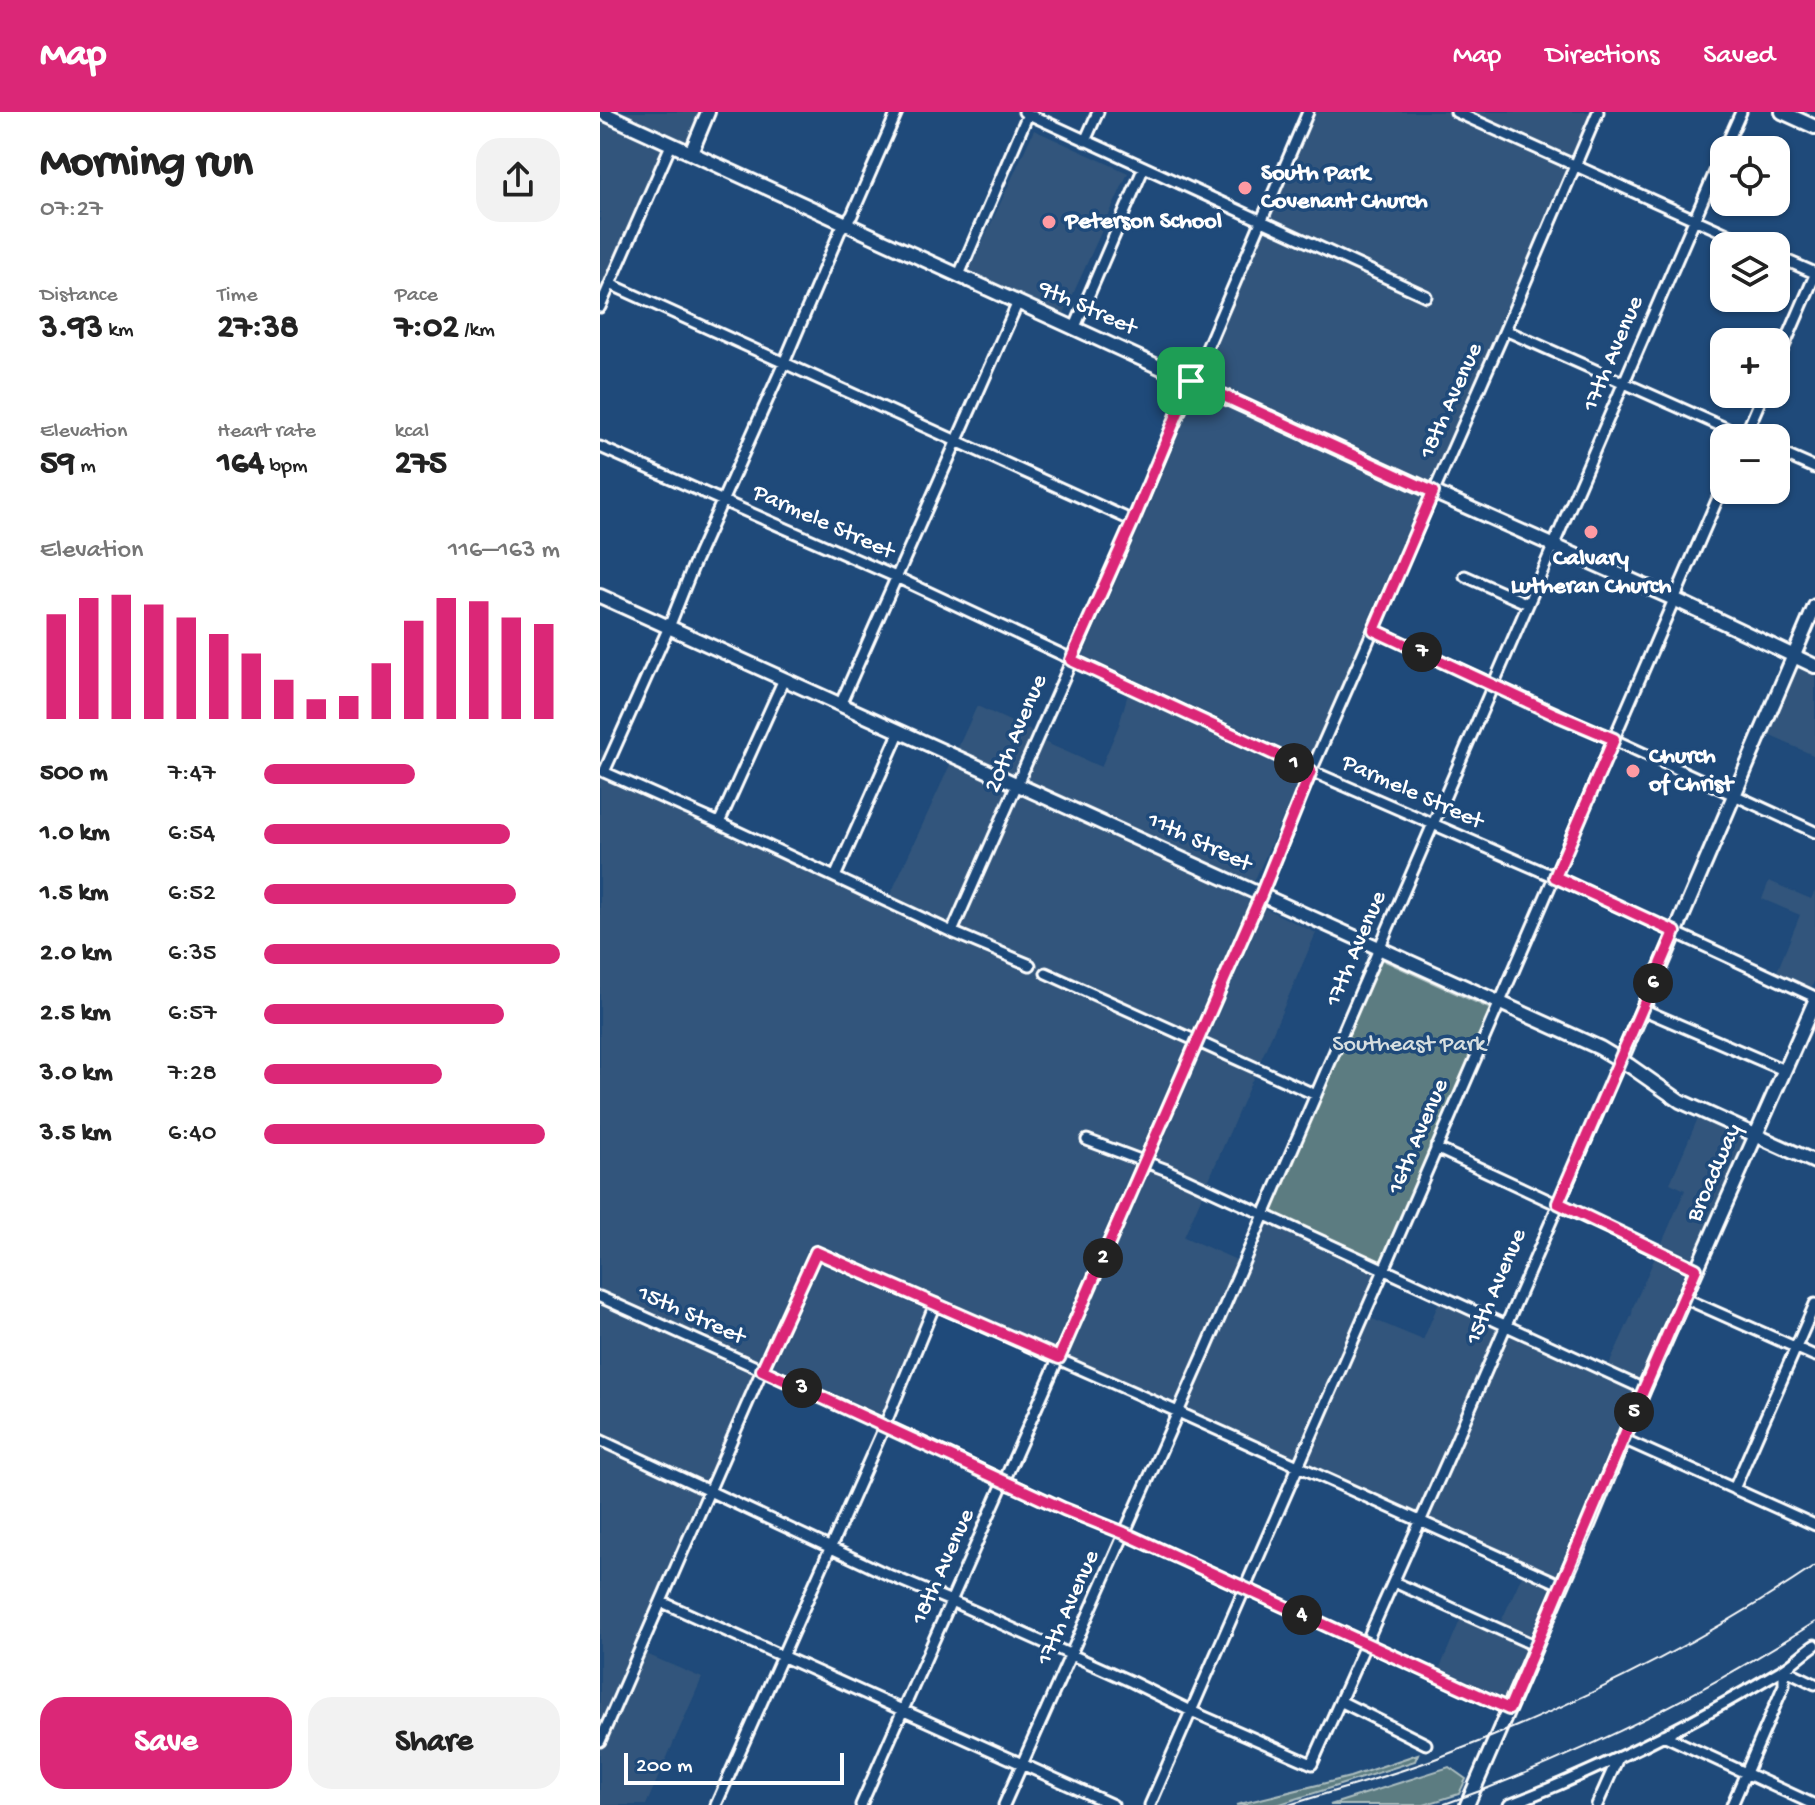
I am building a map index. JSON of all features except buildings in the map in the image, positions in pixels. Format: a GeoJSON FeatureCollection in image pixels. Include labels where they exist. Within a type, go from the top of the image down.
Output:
{"type":"FeatureCollection","features":[{"type":"Feature","properties":{"kind":"main road","name":"9th Street"},"geometry":{"type":"LineString","coordinates":[[601,112],[1674,599],[1815,666]]}},
{"type":"Feature","properties":{"kind":"main road"},"geometry":{"type":"LineString","coordinates":[[691,153],[708,112]]}},
{"type":"Feature","properties":{"kind":"main road"},"geometry":{"type":"LineString","coordinates":[[1782,112],[1815,127]]}},
{"type":"Feature","properties":{"kind":"main road","name":"11th Street"},"geometry":{"type":"LineString","coordinates":[[600,596],[1600,1048],[1680,1101],[1815,1162]]}},
{"type":"Feature","properties":{"kind":"main road","name":"15th Avenue"},"geometry":{"type":"LineString","coordinates":[[1621,1060],[1815,606]]}},
{"type":"Feature","properties":{"kind":"main road","name":"Broadway"},"geometry":{"type":"LineString","coordinates":[[1467,1805],[1815,999]]}},
{"type":"Feature","properties":{"kind":"street"},"geometry":{"type":"LineString","coordinates":[[897,112],[852,215],[840,231],[604,772],[1030,965]]}},
{"type":"Feature","properties":{"kind":"street"},"geometry":{"type":"LineString","coordinates":[[1085,141],[1098,112]]}},
{"type":"Feature","properties":{"kind":"street","name":"20th Avenue"},"geometry":{"type":"LineString","coordinates":[[952,932],[1308,112]]}},
{"type":"Feature","properties":{"kind":"street"},"geometry":{"type":"LineString","coordinates":[[1456,112],[1723,232]]}},
{"type":"Feature","properties":{"kind":"street","name":"18th Avenue"},"geometry":{"type":"LineString","coordinates":[[861,1805],[1261,895],[1311,771],[1598,112]]}},
{"type":"Feature","properties":{"kind":"street","name":"17th Avenue"},"geometry":{"type":"LineString","coordinates":[[1730,136],[1741,112]]}},
{"type":"Feature","properties":{"kind":"street"},"geometry":{"type":"LineString","coordinates":[[959,275],[1026,113],[1426,296]]}},
{"type":"Feature","properties":{"kind":"street"},"geometry":{"type":"LineString","coordinates":[[600,307],[671,145]]}},
{"type":"Feature","properties":{"kind":"street"},"geometry":{"type":"LineString","coordinates":[[1075,327],[1144,167]]}},
{"type":"Feature","properties":{"kind":"street","name":"17th Avenue"},"geometry":{"type":"LineString","coordinates":[[1004,1805],[1316,1095],[1710,182]]}},
{"type":"Feature","properties":{"kind":"street"},"geometry":{"type":"LineString","coordinates":[[1790,262],[1815,274],[1790,332]]}},
{"type":"Feature","properties":{"kind":"street"},"geometry":{"type":"LineString","coordinates":[[610,284],[1133,521]]}},
{"type":"Feature","properties":{"kind":"street"},"geometry":{"type":"LineString","coordinates":[[840,705],[1018,302]]}},
{"type":"Feature","properties":{"kind":"street"},"geometry":{"type":"LineString","coordinates":[[1505,330],[1716,424]]}},
{"type":"Feature","properties":{"kind":"street","name":"Parmele Street"},"geometry":{"type":"LineString","coordinates":[[600,447],[896,577],[1311,771],[1555,877],[1815,999]]}},
{"type":"Feature","properties":{"kind":"street"},"geometry":{"type":"LineString","coordinates":[[1790,457],[1815,468]]}},
{"type":"Feature","properties":{"kind":"street","name":"16th Avenue"},"geometry":{"type":"LineString","coordinates":[[1150,1805],[1715,504]]}},
{"type":"Feature","properties":{"kind":"street"},"geometry":{"type":"LineString","coordinates":[[1465,576],[1528,604]]}},
{"type":"Feature","properties":{"kind":"street"},"geometry":{"type":"LineString","coordinates":[[1374,630],[1815,832]]}},
{"type":"Feature","properties":{"kind":"street"},"geometry":{"type":"LineString","coordinates":[[719,823],[784,679]]}},
{"type":"Feature","properties":{"kind":"street"},"geometry":{"type":"LineString","coordinates":[[835,877],[900,731]]}},
{"type":"Feature","properties":{"kind":"street"},"geometry":{"type":"LineString","coordinates":[[1046,973],[1316,1095]]}},
{"type":"Feature","properties":{"kind":"street"},"geometry":{"type":"LineString","coordinates":[[1642,1009],[1784,1070]]}},
{"type":"Feature","properties":{"kind":"street","name":"15th Avenue"},"geometry":{"type":"LineString","coordinates":[[1191,1711],[1312,1764],[1621,1060]]}},
{"type":"Feature","properties":{"kind":"street"},"geometry":{"type":"LineString","coordinates":[[1087,1140],[1144,1161],[1644,1389]]}},
{"type":"Feature","properties":{"kind":"street"},"geometry":{"type":"LineString","coordinates":[[1436,1148],[1696,1269]]}},
{"type":"Feature","properties":{"kind":"street"},"geometry":{"type":"LineString","coordinates":[[600,1741],[816,1252],[1562,1585]]}},
{"type":"Feature","properties":{"kind":"street","name":"15th Street"},"geometry":{"type":"LineString","coordinates":[[600,1297],[1509,1709]]}},
{"type":"Feature","properties":{"kind":"street"},"geometry":{"type":"LineString","coordinates":[[1684,1298],[1815,1356]]}},
{"type":"Feature","properties":{"kind":"street"},"geometry":{"type":"LineString","coordinates":[[716,1805],[885,1425],[935,1304]]}},
{"type":"Feature","properties":{"kind":"street"},"geometry":{"type":"LineString","coordinates":[[1734,1489],[1815,1304]]}},
{"type":"Feature","properties":{"kind":"street"},"geometry":{"type":"LineString","coordinates":[[1623,1439],[1815,1525]]}},
{"type":"Feature","properties":{"kind":"street"},"geometry":{"type":"LineString","coordinates":[[600,1440],[1191,1711]]}},
{"type":"Feature","properties":{"kind":"street"},"geometry":{"type":"LineString","coordinates":[[1394,1582],[1536,1646]]}},
{"type":"Feature","properties":{"kind":"street"},"geometry":{"type":"LineString","coordinates":[[662,1602],[1113,1805]]}},
{"type":"Feature","properties":{"kind":"street"},"geometry":{"type":"LineString","coordinates":[[1509,1805],[1618,1758],[1712,1710],[1784,1669],[1815,1645]]}},
{"type":"Feature","properties":{"kind":"street"},"geometry":{"type":"LineString","coordinates":[[1784,1669],[1815,1684]]}},
{"type":"Feature","properties":{"kind":"street"},"geometry":{"type":"LineString","coordinates":[[1732,1805],[1784,1685],[1784,1669]]}},
{"type":"Feature","properties":{"kind":"street"},"geometry":{"type":"LineString","coordinates":[[1340,1701],[1426,1744]]}},
{"type":"Feature","properties":{"kind":"street"},"geometry":{"type":"LineString","coordinates":[[1663,1735],[1815,1805]]}},
{"type":"Feature","properties":{"kind":"street"},"geometry":{"type":"LineString","coordinates":[[1597,1805],[1618,1758]]}},
{"type":"Feature","properties":{"kind":"street"},"geometry":{"type":"LineString","coordinates":[[1524,1799],[1538,1805]]}},
{"type":"Feature","properties":{"kind":"shaded area"},"geometry":{"type":"Polygon","coordinates":[[[600,112],[702,112],[688,144],[669,136],[600,294],[600,112]]]}},
{"type":"Feature","properties":{"kind":"shaded area"},"geometry":{"type":"Polygon","coordinates":[[[1314,112],[1592,112],[1246,899],[1316,933],[1184,1237],[1239,1261],[1257,1219],[1387,1276],[1370,1318],[1423,1340],[1439,1302],[1635,1389],[1637,1397],[1552,1586],[1508,1695],[1502,1699],[1439,1670],[1464,1611],[1499,1626],[1523,1573],[950,1313],[945,1312],[937,1317],[885,1432],[774,1380],[766,1381],[761,1385],[644,1653],[702,1678],[646,1805],[600,1805],[600,749],[608,753],[607,778],[886,904],[977,706],[1036,733],[1035,738],[1101,767],[1119,725],[1129,690],[1074,664],[1314,112]]]}},
{"type":"Feature","properties":{"kind":"shaded area","name":"Peterson School"},"geometry":{"type":"Polygon","coordinates":[[[1034,130],[1128,173],[1064,314],[969,271],[1034,130]]]}},
{"type":"Feature","properties":{"kind":"shaded area"},"geometry":{"type":"Polygon","coordinates":[[[1800,664],[1815,670],[1815,756],[1766,734],[1795,668],[1800,664]]]}},
{"type":"Feature","properties":{"kind":"shaded area"},"geometry":{"type":"Polygon","coordinates":[[[1769,881],[1811,899],[1815,891],[1815,980],[1811,988],[1776,974],[1800,915],[1762,899],[1769,881]]]}},
{"type":"Feature","properties":{"kind":"shaded area"},"geometry":{"type":"Polygon","coordinates":[[[1698,1118],[1742,1137],[1746,1143],[1696,1258],[1692,1258],[1661,1245],[1685,1190],[1670,1183],[1698,1118]]]}},
{"type":"Feature","properties":{"kind":"shaded area"},"geometry":{"type":"Polygon","coordinates":[[[1657,1253],[1689,1271],[1642,1380],[1638,1381],[1608,1367],[1657,1253]]]}},
{"type":"Feature","properties":{"kind":"green space","name":"Southeast Park"},"geometry":{"type":"Polygon","coordinates":[[[1380,960],[1491,1009],[1383,1259],[1378,1262],[1276,1217],[1270,1208],[1380,960]]]}},
{"type":"Feature","properties":{"kind":"green space"},"geometry":{"type":"Polygon","coordinates":[[[1418,1754],[1415,1761],[1277,1805],[1236,1805],[1350,1777],[1418,1754]]]}},
{"type":"Feature","properties":{"kind":"green space"},"geometry":{"type":"Polygon","coordinates":[[[1449,1767],[1466,1779],[1459,1794],[1424,1805],[1330,1805],[1449,1767]]]}},
{"type":"Feature","properties":{"kind":"railway"},"geometry":{"type":"LineString","coordinates":[[1289,1805],[1421,1764],[1538,1717],[1680,1648],[1815,1566]]}},
{"type":"Feature","properties":{"kind":"railway"},"geometry":{"type":"LineString","coordinates":[[1442,1805],[1539,1767],[1634,1724],[1726,1675],[1815,1622]]}},
{"type":"Feature","properties":{"kind":"place","name":"South Park Covenant Church"},"geometry":{"type":"Point","coordinates":[1245,188]}},
{"type":"Feature","properties":{"kind":"place","name":"Peterson School"},"geometry":{"type":"Point","coordinates":[1049,222]}},
{"type":"Feature","properties":{"kind":"place","name":"Calvary Lutheran Church"},"geometry":{"type":"Point","coordinates":[1591,532]}},
{"type":"Feature","properties":{"kind":"place","name":"Church of Christ"},"geometry":{"type":"Point","coordinates":[1633,771]}},
{"type":"Feature","properties":{"kind":"route"},"geometry":{"type":"LineString","coordinates":[[1191,381],[1433,492],[1374,630],[1614,739],[1555,877],[1675,932],[1558,1203],[1696,1269],[1509,1709],[762,1370],[816,1252],[1059,1358],[1261,895],[1311,771],[1071,660],[1191,381]]}}]}
